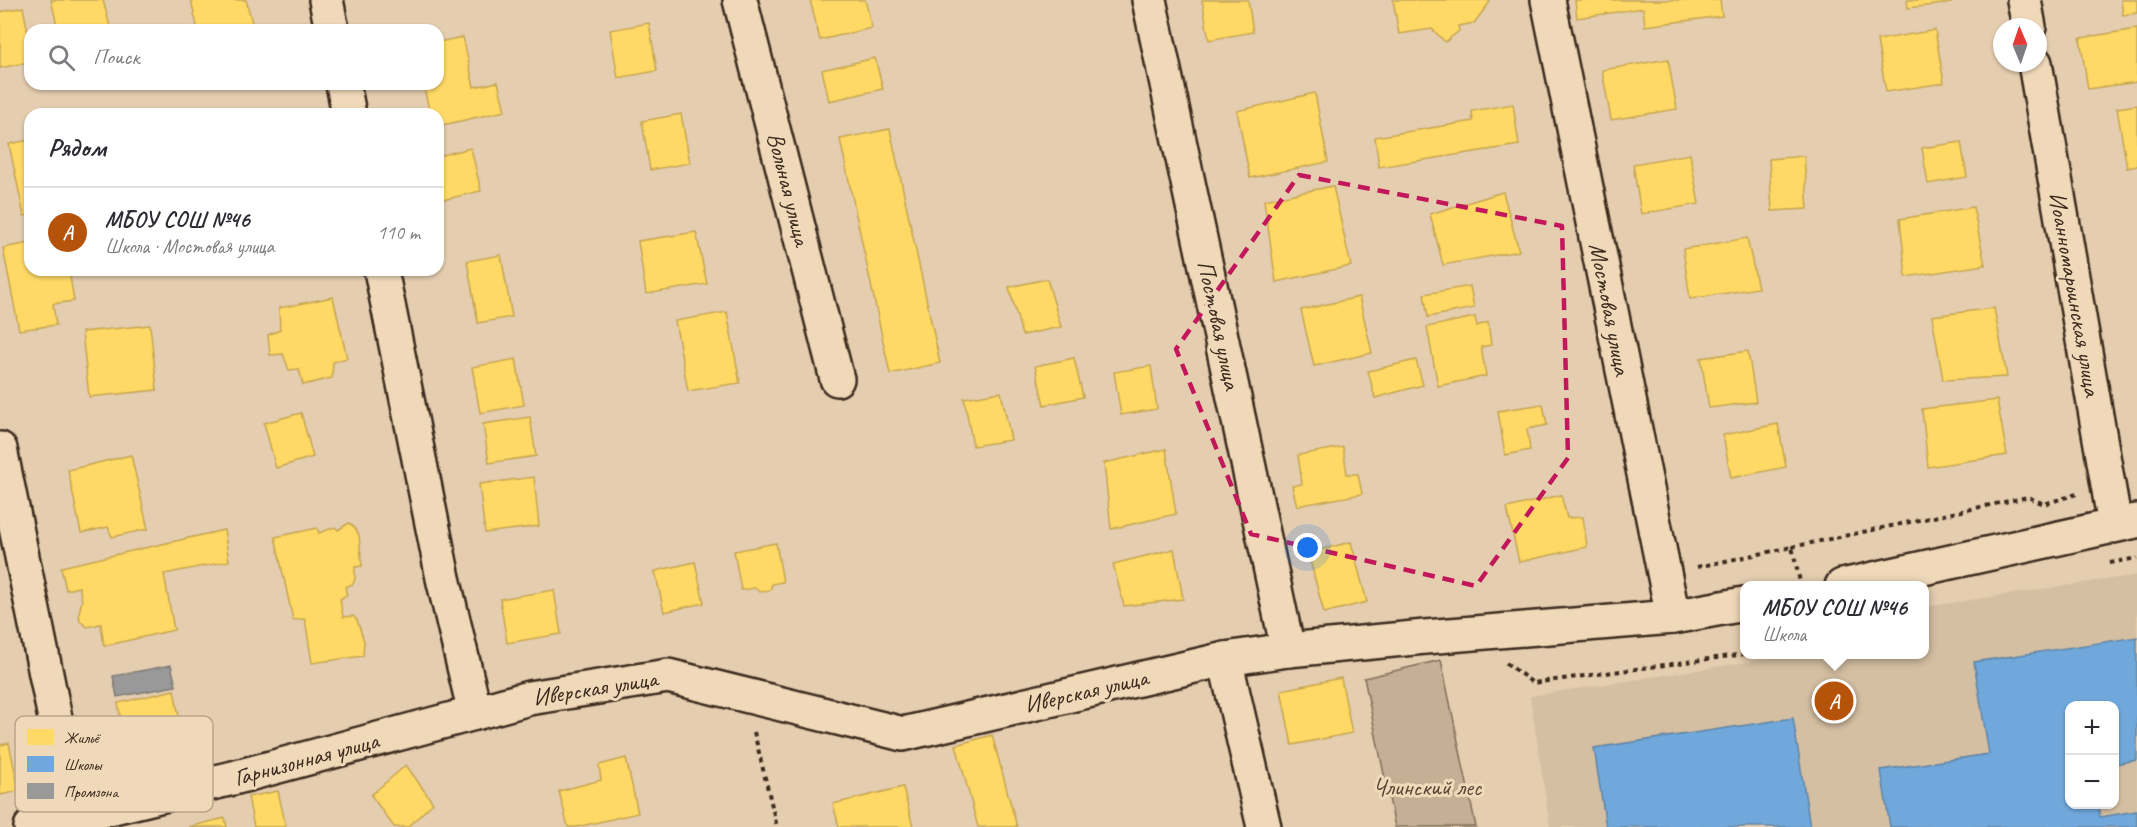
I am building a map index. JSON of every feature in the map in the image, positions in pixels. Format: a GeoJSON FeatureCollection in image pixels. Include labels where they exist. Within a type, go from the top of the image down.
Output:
{"type":"FeatureCollection","features":[{"type":"Feature","properties":{"kind":"street"},"geometry":{"type":"LineString","coordinates":[[326,0],[331,24]]}},
{"type":"Feature","properties":{"kind":"street","name":"Вольная улица"},"geometry":{"type":"LineString","coordinates":[[740,0],[837,379]]}},
{"type":"Feature","properties":{"kind":"street","name":"Постовая улица"},"geometry":{"type":"LineString","coordinates":[[1149,0],[1288,650]]}},
{"type":"Feature","properties":{"kind":"street","name":"Мостовая улица"},"geometry":{"type":"LineString","coordinates":[[1548,0],[1673,617]]}},
{"type":"Feature","properties":{"kind":"street"},"geometry":{"type":"LineString","coordinates":[[2024,0],[2027,18]]}},
{"type":"Feature","properties":{"kind":"street","name":"Иоанномарьинская улица"},"geometry":{"type":"LineString","coordinates":[[2037,72],[2108,484],[2126,523]]}},
{"type":"Feature","properties":{"kind":"street"},"geometry":{"type":"LineString","coordinates":[[344,90],[348,108]]}},
{"type":"Feature","properties":{"kind":"street"},"geometry":{"type":"LineString","coordinates":[[382,276],[443,578],[475,713]]}},
{"type":"Feature","properties":{"kind":"street"},"geometry":{"type":"LineString","coordinates":[[0,449],[55,716]]}},
{"type":"Feature","properties":{"kind":"street"},"geometry":{"type":"LineString","coordinates":[[1860,581],[2126,523]]}},
{"type":"Feature","properties":{"kind":"street","name":"Иверская улица"},"geometry":{"type":"LineString","coordinates":[[475,713],[530,698],[668,676],[903,734],[1225,659],[1288,650],[1437,636],[1673,617],[1740,605]]}},
{"type":"Feature","properties":{"kind":"street"},"geometry":{"type":"LineString","coordinates":[[1225,659],[1264,827]]}},
{"type":"Feature","properties":{"kind":"street","name":"Гарнизонная улица"},"geometry":{"type":"LineString","coordinates":[[213,783],[475,713]]}},
{"type":"Feature","properties":{"kind":"street"},"geometry":{"type":"LineString","coordinates":[[74,812],[75,816]]}},
{"type":"Feature","properties":{"kind":"street","name":"Гарнизонная улица"},"geometry":{"type":"LineString","coordinates":[[31,827],[92,812]]}},
{"type":"Feature","properties":{"kind":"path"},"geometry":{"type":"LineString","coordinates":[[1692,568],[2028,497],[2044,504],[2108,484]]}},
{"type":"Feature","properties":{"kind":"path"},"geometry":{"type":"LineString","coordinates":[[1792,546],[1800,581]]}},
{"type":"Feature","properties":{"kind":"path"},"geometry":{"type":"LineString","coordinates":[[753,729],[777,827]]}},
{"type":"Feature","properties":{"kind":"highlighted area"},"geometry":{"type":"Polygon","coordinates":[[[1299,175],[1562,226],[1568,458],[1476,586],[1251,534],[1176,349],[1299,175]]]}},
{"type":"Feature","properties":{"kind":"shaded area"},"geometry":{"type":"Polygon","coordinates":[[[2137,575],[2137,827],[1550,827],[1530,696],[1766,659],[1929,659],[1929,606],[2137,575]]]}},
{"type":"Feature","properties":{"kind":"green space","name":"Члинский лес"},"geometry":{"type":"Polygon","coordinates":[[[1441,660],[1476,827],[1395,827],[1364,678],[1441,660]]]}},
{"type":"Feature","properties":{"kind":"building: Жильё"},"geometry":{"type":"Polygon","coordinates":[[[51,0],[103,0],[109,24],[57,24],[51,0]]]}},
{"type":"Feature","properties":{"kind":"building: Жильё"},"geometry":{"type":"Polygon","coordinates":[[[191,0],[246,0],[252,24],[197,24],[191,0]]]}},
{"type":"Feature","properties":{"kind":"building: Жильё"},"geometry":{"type":"Polygon","coordinates":[[[810,0],[865,0],[872,28],[820,40],[810,0]]]}},
{"type":"Feature","properties":{"kind":"building: Жильё"},"geometry":{"type":"Polygon","coordinates":[[[1202,0],[1248,0],[1253,32],[1209,40],[1202,0]]]}},
{"type":"Feature","properties":{"kind":"building: Жильё"},"geometry":{"type":"Polygon","coordinates":[[[1393,0],[1487,0],[1490,2],[1474,23],[1458,26],[1459,31],[1445,42],[1432,29],[1399,34],[1393,0]]]}},
{"type":"Feature","properties":{"kind":"building: Жильё"},"geometry":{"type":"Polygon","coordinates":[[[1575,0],[1720,0],[1722,16],[1645,26],[1643,8],[1577,18],[1575,0]]]}},
{"type":"Feature","properties":{"kind":"building: Жильё"},"geometry":{"type":"Polygon","coordinates":[[[1907,0],[1950,0],[1951,3],[1908,8],[1907,0]]]}},
{"type":"Feature","properties":{"kind":"building: Жильё"},"geometry":{"type":"Polygon","coordinates":[[[2121,0],[2137,0],[2137,13],[2123,15],[2121,0]]]}},
{"type":"Feature","properties":{"kind":"building: Жильё"},"geometry":{"type":"Polygon","coordinates":[[[23,7],[26,24],[24,24],[24,63],[0,68],[0,12],[23,7]]]}},
{"type":"Feature","properties":{"kind":"building: Жильё"},"geometry":{"type":"Polygon","coordinates":[[[649,23],[657,71],[618,78],[610,30],[649,23]]]}},
{"type":"Feature","properties":{"kind":"building: Жильё"},"geometry":{"type":"Polygon","coordinates":[[[2137,29],[2137,82],[2088,89],[2080,38],[2137,29]]]}},
{"type":"Feature","properties":{"kind":"building: Жильё"},"geometry":{"type":"Polygon","coordinates":[[[1935,30],[1944,83],[1886,92],[1877,40],[1935,30]]]}},
{"type":"Feature","properties":{"kind":"building: Жильё"},"geometry":{"type":"Polygon","coordinates":[[[463,37],[474,87],[498,82],[505,111],[444,125],[444,108],[429,108],[424,90],[444,90],[444,41],[463,37]]]}},
{"type":"Feature","properties":{"kind":"building: Жильё"},"geometry":{"type":"Polygon","coordinates":[[[875,58],[883,89],[829,101],[822,70],[875,58]]]}},
{"type":"Feature","properties":{"kind":"building: Жильё"},"geometry":{"type":"Polygon","coordinates":[[[1668,59],[1677,109],[1611,120],[1602,70],[1668,59]]]}},
{"type":"Feature","properties":{"kind":"building: Жильё"},"geometry":{"type":"Polygon","coordinates":[[[1315,93],[1328,162],[1250,178],[1237,111],[1315,93]]]}},
{"type":"Feature","properties":{"kind":"building: Жильё"},"geometry":{"type":"Polygon","coordinates":[[[1513,104],[1519,145],[1379,167],[1375,137],[1473,121],[1472,111],[1513,104]]]}},
{"type":"Feature","properties":{"kind":"building: Жильё"},"geometry":{"type":"Polygon","coordinates":[[[2137,105],[2137,166],[2127,168],[2117,108],[2137,105]]]}},
{"type":"Feature","properties":{"kind":"building: Жильё"},"geometry":{"type":"Polygon","coordinates":[[[681,114],[690,163],[650,170],[642,121],[681,114]]]}},
{"type":"Feature","properties":{"kind":"building: Жильё"},"geometry":{"type":"Polygon","coordinates":[[[890,129],[940,363],[890,374],[840,139],[890,129]]]}},
{"type":"Feature","properties":{"kind":"building: Жильё"},"geometry":{"type":"Polygon","coordinates":[[[24,141],[24,216],[9,144],[24,141]]]}},
{"type":"Feature","properties":{"kind":"building: Жильё"},"geometry":{"type":"Polygon","coordinates":[[[1961,142],[1967,177],[1928,184],[1922,148],[1961,142]]]}},
{"type":"Feature","properties":{"kind":"building: Жильё"},"geometry":{"type":"Polygon","coordinates":[[[471,148],[481,191],[444,200],[444,155],[471,148]]]}},
{"type":"Feature","properties":{"kind":"building: Жильё"},"geometry":{"type":"Polygon","coordinates":[[[1690,154],[1699,204],[1641,214],[1633,164],[1690,154]]]}},
{"type":"Feature","properties":{"kind":"building: Жильё"},"geometry":{"type":"Polygon","coordinates":[[[1804,156],[1808,209],[1772,211],[1769,159],[1804,156]]]}},
{"type":"Feature","properties":{"kind":"building: Жильё"},"geometry":{"type":"Polygon","coordinates":[[[1333,186],[1351,266],[1276,282],[1264,200],[1333,186]]]}},
{"type":"Feature","properties":{"kind":"building: Жильё"},"geometry":{"type":"Polygon","coordinates":[[[1503,192],[1519,251],[1443,265],[1430,214],[1503,192]]]}},
{"type":"Feature","properties":{"kind":"building: Жильё"},"geometry":{"type":"Polygon","coordinates":[[[1973,207],[1985,265],[1906,277],[1900,219],[1973,207]]]}},
{"type":"Feature","properties":{"kind":"building: Жильё"},"geometry":{"type":"Polygon","coordinates":[[[696,232],[707,284],[646,294],[638,241],[696,232]]]}},
{"type":"Feature","properties":{"kind":"building: Жильё"},"geometry":{"type":"Polygon","coordinates":[[[1747,238],[1758,288],[1690,299],[1683,249],[1747,238]]]}},
{"type":"Feature","properties":{"kind":"building: Жильё"},"geometry":{"type":"Polygon","coordinates":[[[24,244],[24,276],[70,276],[74,301],[53,304],[56,325],[19,330],[3,248],[24,244]]]}},
{"type":"Feature","properties":{"kind":"building: Жильё"},"geometry":{"type":"Polygon","coordinates":[[[501,255],[512,317],[478,323],[467,261],[501,255]]]}},
{"type":"Feature","properties":{"kind":"building: Жильё"},"geometry":{"type":"Polygon","coordinates":[[[1047,279],[1061,327],[1022,335],[1009,287],[1047,279]]]}},
{"type":"Feature","properties":{"kind":"building: Жильё"},"geometry":{"type":"Polygon","coordinates":[[[1470,286],[1474,308],[1428,317],[1424,294],[1470,286]]]}},
{"type":"Feature","properties":{"kind":"building: Жильё"},"geometry":{"type":"Polygon","coordinates":[[[333,297],[347,358],[333,362],[332,378],[303,385],[299,369],[289,370],[283,354],[270,355],[268,335],[280,330],[279,308],[333,297]]]}},
{"type":"Feature","properties":{"kind":"building: Жильё"},"geometry":{"type":"Polygon","coordinates":[[[1359,297],[1372,353],[1314,366],[1301,310],[1359,297]]]}},
{"type":"Feature","properties":{"kind":"building: Жильё"},"geometry":{"type":"Polygon","coordinates":[[[1994,308],[2007,377],[1943,380],[1932,316],[1994,308]]]}},
{"type":"Feature","properties":{"kind":"building: Жильё"},"geometry":{"type":"Polygon","coordinates":[[[727,312],[740,383],[688,391],[675,321],[727,312]]]}},
{"type":"Feature","properties":{"kind":"building: Жильё"},"geometry":{"type":"Polygon","coordinates":[[[1475,317],[1477,326],[1488,322],[1491,345],[1481,347],[1486,376],[1438,386],[1427,327],[1475,317]]]}},
{"type":"Feature","properties":{"kind":"building: Жильё"},"geometry":{"type":"Polygon","coordinates":[[[150,325],[157,390],[89,397],[82,332],[150,325]]]}},
{"type":"Feature","properties":{"kind":"building: Жильё"},"geometry":{"type":"Polygon","coordinates":[[[1748,351],[1756,402],[1709,408],[1701,358],[1748,351]]]}},
{"type":"Feature","properties":{"kind":"building: Жильё"},"geometry":{"type":"Polygon","coordinates":[[[1074,358],[1083,397],[1044,405],[1035,366],[1074,358]]]}},
{"type":"Feature","properties":{"kind":"building: Жильё"},"geometry":{"type":"Polygon","coordinates":[[[516,359],[524,405],[480,413],[472,367],[516,359]]]}},
{"type":"Feature","properties":{"kind":"building: Жильё"},"geometry":{"type":"Polygon","coordinates":[[[1416,360],[1423,385],[1375,398],[1368,371],[1416,360]]]}},
{"type":"Feature","properties":{"kind":"building: Жильё"},"geometry":{"type":"Polygon","coordinates":[[[1151,366],[1157,409],[1121,415],[1114,372],[1151,366]]]}},
{"type":"Feature","properties":{"kind":"building: Жильё"},"geometry":{"type":"Polygon","coordinates":[[[1001,392],[1011,440],[973,446],[964,398],[1001,392]]]}},
{"type":"Feature","properties":{"kind":"building: Жильё"},"geometry":{"type":"Polygon","coordinates":[[[1997,400],[2007,455],[1928,467],[1922,409],[1997,400]]]}},
{"type":"Feature","properties":{"kind":"building: Жильё"},"geometry":{"type":"Polygon","coordinates":[[[1543,404],[1547,425],[1527,429],[1530,450],[1505,455],[1498,411],[1543,404]]]}},
{"type":"Feature","properties":{"kind":"building: Жильё"},"geometry":{"type":"Polygon","coordinates":[[[301,413],[313,457],[276,468],[264,423],[301,413]]]}},
{"type":"Feature","properties":{"kind":"building: Жильё"},"geometry":{"type":"Polygon","coordinates":[[[530,417],[536,456],[489,463],[483,424],[530,417]]]}},
{"type":"Feature","properties":{"kind":"building: Жильё"},"geometry":{"type":"Polygon","coordinates":[[[1778,424],[1786,467],[1731,478],[1723,435],[1778,424]]]}},
{"type":"Feature","properties":{"kind":"building: Жильё"},"geometry":{"type":"Polygon","coordinates":[[[1343,447],[1347,474],[1358,474],[1362,494],[1297,506],[1292,486],[1302,484],[1298,455],[1343,447]]]}},
{"type":"Feature","properties":{"kind":"building: Жильё"},"geometry":{"type":"Polygon","coordinates":[[[1166,449],[1176,514],[1111,529],[1104,463],[1166,449]]]}},
{"type":"Feature","properties":{"kind":"building: Жильё"},"geometry":{"type":"Polygon","coordinates":[[[131,455],[148,529],[112,537],[108,527],[81,533],[68,470],[131,455]]]}},
{"type":"Feature","properties":{"kind":"building: Жильё"},"geometry":{"type":"Polygon","coordinates":[[[534,477],[539,526],[485,533],[479,484],[534,477]]]}},
{"type":"Feature","properties":{"kind":"building: Жильё"},"geometry":{"type":"Polygon","coordinates":[[[1561,495],[1567,518],[1583,517],[1587,547],[1519,562],[1507,508],[1561,495]]]}},
{"type":"Feature","properties":{"kind":"building: Жильё"},"geometry":{"type":"Polygon","coordinates":[[[349,523],[359,535],[362,566],[355,567],[353,584],[345,587],[347,595],[340,599],[343,617],[353,616],[357,620],[364,641],[363,656],[312,663],[305,619],[293,620],[275,537],[317,528],[319,533],[335,527],[338,530],[349,523]]]}},
{"type":"Feature","properties":{"kind":"building: Жильё"},"geometry":{"type":"Polygon","coordinates":[[[224,530],[229,561],[164,574],[174,630],[104,646],[101,624],[87,627],[80,621],[82,600],[79,587],[66,590],[61,567],[224,530]]]}},
{"type":"Feature","properties":{"kind":"building: Жильё"},"geometry":{"type":"Polygon","coordinates":[[[1351,542],[1367,602],[1324,613],[1308,553],[1351,542]]]}},
{"type":"Feature","properties":{"kind":"building: Жильё"},"geometry":{"type":"Polygon","coordinates":[[[776,543],[783,582],[772,584],[770,590],[760,592],[755,588],[741,590],[734,551],[776,543]]]}},
{"type":"Feature","properties":{"kind":"building: Жильё"},"geometry":{"type":"Polygon","coordinates":[[[1174,549],[1183,599],[1124,606],[1113,564],[1174,549]]]}},
{"type":"Feature","properties":{"kind":"building: Жильё"},"geometry":{"type":"Polygon","coordinates":[[[695,562],[704,603],[664,612],[655,571],[695,562]]]}},
{"type":"Feature","properties":{"kind":"building: Жильё"},"geometry":{"type":"Polygon","coordinates":[[[554,590],[561,634],[507,643],[500,599],[554,590]]]}},
{"type":"Feature","properties":{"kind":"building: Жильё"},"geometry":{"type":"Polygon","coordinates":[[[1341,678],[1352,733],[1292,745],[1281,690],[1341,678]]]}},
{"type":"Feature","properties":{"kind":"building: Жильё"},"geometry":{"type":"Polygon","coordinates":[[[174,690],[179,716],[120,716],[118,703],[174,690]]]}},
{"type":"Feature","properties":{"kind":"building: Жильё"},"geometry":{"type":"Polygon","coordinates":[[[992,735],[1017,827],[978,827],[956,745],[992,735]]]}},
{"type":"Feature","properties":{"kind":"building: Жильё"},"geometry":{"type":"Polygon","coordinates":[[[9,743],[15,772],[15,792],[0,795],[0,745],[9,743]]]}},
{"type":"Feature","properties":{"kind":"building: Жильё"},"geometry":{"type":"Polygon","coordinates":[[[626,758],[638,813],[568,827],[559,791],[601,780],[599,765],[626,758]]]}},
{"type":"Feature","properties":{"kind":"building: Жильё"},"geometry":{"type":"Polygon","coordinates":[[[406,765],[433,803],[408,827],[394,827],[371,795],[406,765]]]}},
{"type":"Feature","properties":{"kind":"building: Жильё"},"geometry":{"type":"Polygon","coordinates":[[[903,787],[913,827],[839,827],[833,804],[903,787]]]}},
{"type":"Feature","properties":{"kind":"building: Жильё"},"geometry":{"type":"Polygon","coordinates":[[[278,791],[286,827],[254,827],[248,797],[278,791]]]}},
{"type":"Feature","properties":{"kind":"building: Жильё"},"geometry":{"type":"Polygon","coordinates":[[[225,818],[227,827],[188,827],[225,818]]]}},
{"type":"Feature","properties":{"kind":"building: Школы"},"geometry":{"type":"Polygon","coordinates":[[[2137,637],[2137,760],[2119,763],[2119,701],[2065,701],[2065,809],[2099,809],[2100,817],[2137,811],[2137,827],[1890,827],[1881,770],[1989,754],[1974,662],[2137,637]]]}},
{"type":"Feature","properties":{"kind":"building: Школы"},"geometry":{"type":"Polygon","coordinates":[[[1793,718],[1810,827],[1606,827],[1594,748],[1793,718]]]}},
{"type":"Feature","properties":{"kind":"building: Промзона"},"geometry":{"type":"Polygon","coordinates":[[[171,665],[176,686],[117,697],[113,676],[171,665]]]}},
{"type":"Feature","properties":{"kind":"place","name":"МБОУ СОШ №46"},"geometry":{"type":"Point","coordinates":[1834,701]}}]}
